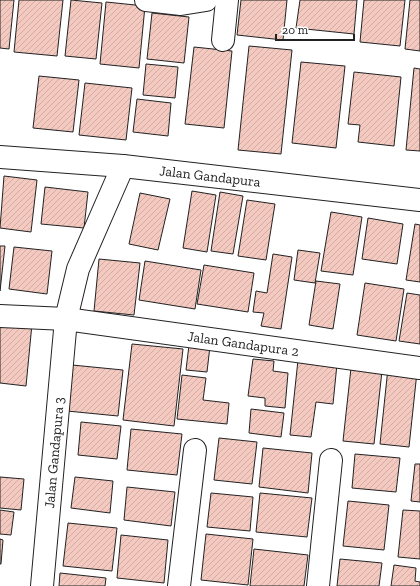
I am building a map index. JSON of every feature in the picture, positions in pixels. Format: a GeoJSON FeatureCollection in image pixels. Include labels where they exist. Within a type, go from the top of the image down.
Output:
{"type":"FeatureCollection","features":[{"type":"Feature","properties":{"kind":"street"},"geometry":{"type":"LineString","coordinates":[[146,0],[181,4],[206,0]]}},
{"type":"Feature","properties":{"kind":"street"},"geometry":{"type":"LineString","coordinates":[[223,40],[227,0]]}},
{"type":"Feature","properties":{"kind":"street","name":"Jalan Gandapura"},"geometry":{"type":"LineString","coordinates":[[0,157],[123,166],[420,200]]}},
{"type":"Feature","properties":{"kind":"street","name":"Jalan Gandapura 3"},"geometry":{"type":"LineString","coordinates":[[42,586],[66,319],[78,269],[123,166]]}},
{"type":"Feature","properties":{"kind":"street"},"geometry":{"type":"LineString","coordinates":[[0,316],[66,319]]}},
{"type":"Feature","properties":{"kind":"street","name":"Jalan Gandapura 2"},"geometry":{"type":"LineString","coordinates":[[66,319],[420,368]]}},
{"type":"Feature","properties":{"kind":"street"},"geometry":{"type":"LineString","coordinates":[[179,586],[195,450]]}},
{"type":"Feature","properties":{"kind":"street"},"geometry":{"type":"LineString","coordinates":[[318,586],[331,460]]}},
{"type":"Feature","properties":{"kind":"building"},"geometry":{"type":"Polygon","coordinates":[[[0,0],[14,0],[9,49],[0,48],[0,0]]]}},
{"type":"Feature","properties":{"kind":"building"},"geometry":{"type":"Polygon","coordinates":[[[19,0],[63,0],[57,56],[14,52],[19,0]]]}},
{"type":"Feature","properties":{"kind":"building"},"geometry":{"type":"Polygon","coordinates":[[[71,0],[102,3],[96,59],[65,56],[71,0]]]}},
{"type":"Feature","properties":{"kind":"building"},"geometry":{"type":"Polygon","coordinates":[[[241,0],[287,0],[283,40],[237,35],[241,0]]]}},
{"type":"Feature","properties":{"kind":"building"},"geometry":{"type":"Polygon","coordinates":[[[300,0],[357,0],[354,34],[296,28],[300,0]]]}},
{"type":"Feature","properties":{"kind":"building"},"geometry":{"type":"Polygon","coordinates":[[[364,0],[405,0],[400,46],[360,42],[364,0]]]}},
{"type":"Feature","properties":{"kind":"building"},"geometry":{"type":"Polygon","coordinates":[[[410,0],[420,0],[420,51],[405,49],[410,0]]]}},
{"type":"Feature","properties":{"kind":"building"},"geometry":{"type":"Polygon","coordinates":[[[106,2],[145,6],[139,68],[100,64],[106,2]]]}},
{"type":"Feature","properties":{"kind":"building"},"geometry":{"type":"Polygon","coordinates":[[[152,13],[189,17],[184,63],[147,59],[152,13]]]}},
{"type":"Feature","properties":{"kind":"building"},"geometry":{"type":"Polygon","coordinates":[[[249,46],[292,50],[281,154],[238,150],[249,46]]]}},
{"type":"Feature","properties":{"kind":"building"},"geometry":{"type":"Polygon","coordinates":[[[194,47],[232,51],[224,128],[185,124],[194,47]]]}},
{"type":"Feature","properties":{"kind":"building"},"geometry":{"type":"Polygon","coordinates":[[[301,62],[345,66],[336,148],[292,143],[301,62]]]}},
{"type":"Feature","properties":{"kind":"building"},"geometry":{"type":"Polygon","coordinates":[[[146,64],[178,67],[175,98],[143,95],[146,64]]]}},
{"type":"Feature","properties":{"kind":"building"},"geometry":{"type":"Polygon","coordinates":[[[414,68],[420,69],[420,151],[406,150],[414,68]]]}},
{"type":"Feature","properties":{"kind":"building"},"geometry":{"type":"Polygon","coordinates":[[[354,72],[401,77],[394,146],[358,142],[360,125],[348,124],[354,72]]]}},
{"type":"Feature","properties":{"kind":"building"},"geometry":{"type":"Polygon","coordinates":[[[39,76],[79,80],[73,132],[33,128],[39,76]]]}},
{"type":"Feature","properties":{"kind":"building"},"geometry":{"type":"Polygon","coordinates":[[[85,83],[132,88],[126,140],[79,135],[85,83]]]}},
{"type":"Feature","properties":{"kind":"building"},"geometry":{"type":"Polygon","coordinates":[[[137,99],[171,103],[168,136],[133,132],[137,99]]]}},
{"type":"Feature","properties":{"kind":"building"},"geometry":{"type":"Polygon","coordinates":[[[4,176],[37,180],[31,232],[0,228],[4,176]]]}},
{"type":"Feature","properties":{"kind":"building"},"geometry":{"type":"Polygon","coordinates":[[[45,187],[88,192],[84,228],[41,224],[45,187]]]}},
{"type":"Feature","properties":{"kind":"building"},"geometry":{"type":"Polygon","coordinates":[[[192,191],[216,195],[207,252],[183,248],[192,191]]]}},
{"type":"Feature","properties":{"kind":"building"},"geometry":{"type":"Polygon","coordinates":[[[220,192],[243,196],[233,254],[211,251],[220,192]]]}},
{"type":"Feature","properties":{"kind":"building"},"geometry":{"type":"Polygon","coordinates":[[[140,193],[170,199],[158,250],[129,244],[140,193]]]}},
{"type":"Feature","properties":{"kind":"building"},"geometry":{"type":"Polygon","coordinates":[[[247,200],[275,204],[266,260],[238,256],[247,200]]]}},
{"type":"Feature","properties":{"kind":"building"},"geometry":{"type":"Polygon","coordinates":[[[331,212],[362,217],[353,275],[321,271],[331,212]]]}},
{"type":"Feature","properties":{"kind":"building"},"geometry":{"type":"Polygon","coordinates":[[[368,218],[403,224],[397,264],[362,259],[368,218]]]}},
{"type":"Feature","properties":{"kind":"building"},"geometry":{"type":"Polygon","coordinates":[[[415,224],[420,225],[420,282],[406,280],[415,224]]]}},
{"type":"Feature","properties":{"kind":"building"},"geometry":{"type":"Polygon","coordinates":[[[0,246],[5,246],[0,291],[0,246]]]}},
{"type":"Feature","properties":{"kind":"building"},"geometry":{"type":"Polygon","coordinates":[[[14,247],[52,251],[47,294],[9,289],[14,247]]]}},
{"type":"Feature","properties":{"kind":"building"},"geometry":{"type":"Polygon","coordinates":[[[298,250],[320,253],[315,283],[294,280],[298,250]]]}},
{"type":"Feature","properties":{"kind":"building"},"geometry":{"type":"Polygon","coordinates":[[[273,254],[292,257],[281,329],[261,326],[264,313],[253,312],[256,291],[267,293],[273,254]]]}},
{"type":"Feature","properties":{"kind":"building"},"geometry":{"type":"Polygon","coordinates":[[[99,259],[140,263],[134,315],[94,311],[99,259]]]}},
{"type":"Feature","properties":{"kind":"building"},"geometry":{"type":"Polygon","coordinates":[[[145,261],[201,270],[195,309],[139,300],[145,261]]]}},
{"type":"Feature","properties":{"kind":"building"},"geometry":{"type":"Polygon","coordinates":[[[204,265],[254,273],[248,312],[197,304],[204,265]]]}},
{"type":"Feature","properties":{"kind":"building"},"geometry":{"type":"Polygon","coordinates":[[[316,281],[340,284],[333,329],[309,325],[316,281]]]}},
{"type":"Feature","properties":{"kind":"building"},"geometry":{"type":"Polygon","coordinates":[[[365,283],[404,289],[396,341],[357,335],[365,283]]]}},
{"type":"Feature","properties":{"kind":"building"},"geometry":{"type":"Polygon","coordinates":[[[407,293],[420,295],[420,344],[399,341],[407,293]]]}},
{"type":"Feature","properties":{"kind":"building"},"geometry":{"type":"Polygon","coordinates":[[[0,321],[32,324],[26,386],[0,383],[0,321]]]}},
{"type":"Feature","properties":{"kind":"building"},"geometry":{"type":"Polygon","coordinates":[[[132,344],[183,349],[174,426],[123,420],[132,344]]]}},
{"type":"Feature","properties":{"kind":"building"},"geometry":{"type":"Polygon","coordinates":[[[189,345],[210,346],[207,372],[186,370],[189,345]]]}},
{"type":"Feature","properties":{"kind":"building"},"geometry":{"type":"Polygon","coordinates":[[[253,359],[274,361],[273,371],[288,373],[285,408],[265,406],[265,398],[248,396],[253,359]]]}},
{"type":"Feature","properties":{"kind":"building"},"geometry":{"type":"Polygon","coordinates":[[[298,360],[337,364],[333,404],[316,402],[311,437],[290,435],[298,360]]]}},
{"type":"Feature","properties":{"kind":"building"},"geometry":{"type":"Polygon","coordinates":[[[72,365],[123,370],[118,416],[67,411],[72,365]]]}},
{"type":"Feature","properties":{"kind":"building"},"geometry":{"type":"Polygon","coordinates":[[[351,368],[382,371],[374,444],[343,441],[351,368]]]}},
{"type":"Feature","properties":{"kind":"building"},"geometry":{"type":"Polygon","coordinates":[[[388,368],[417,372],[409,447],[380,444],[388,368]]]}},
{"type":"Feature","properties":{"kind":"building"},"geometry":{"type":"Polygon","coordinates":[[[182,375],[206,378],[203,400],[229,403],[227,424],[177,419],[182,375]]]}},
{"type":"Feature","properties":{"kind":"building"},"geometry":{"type":"Polygon","coordinates":[[[251,409],[284,413],[281,437],[249,433],[251,409]]]}},
{"type":"Feature","properties":{"kind":"building"},"geometry":{"type":"Polygon","coordinates":[[[81,422],[121,426],[117,459],[78,455],[81,422]]]}},
{"type":"Feature","properties":{"kind":"building"},"geometry":{"type":"Polygon","coordinates":[[[131,429],[182,434],[177,475],[127,470],[131,429]]]}},
{"type":"Feature","properties":{"kind":"building"},"geometry":{"type":"Polygon","coordinates":[[[219,438],[257,442],[252,484],[214,480],[219,438]]]}},
{"type":"Feature","properties":{"kind":"building"},"geometry":{"type":"Polygon","coordinates":[[[263,448],[312,453],[308,493],[259,487],[263,448]]]}},
{"type":"Feature","properties":{"kind":"building"},"geometry":{"type":"Polygon","coordinates":[[[355,454],[400,458],[396,492],[352,488],[355,454]]]}},
{"type":"Feature","properties":{"kind":"building"},"geometry":{"type":"Polygon","coordinates":[[[415,464],[420,464],[420,502],[411,501],[415,464]]]}},
{"type":"Feature","properties":{"kind":"building"},"geometry":{"type":"Polygon","coordinates":[[[0,477],[24,479],[21,510],[0,508],[0,477]]]}},
{"type":"Feature","properties":{"kind":"building"},"geometry":{"type":"Polygon","coordinates":[[[75,477],[113,481],[110,513],[71,508],[75,477]]]}},
{"type":"Feature","properties":{"kind":"building"},"geometry":{"type":"Polygon","coordinates":[[[127,487],[175,492],[171,526],[124,520],[127,487]]]}},
{"type":"Feature","properties":{"kind":"building"},"geometry":{"type":"Polygon","coordinates":[[[211,493],[253,497],[250,531],[207,527],[211,493]]]}},
{"type":"Feature","properties":{"kind":"building"},"geometry":{"type":"Polygon","coordinates":[[[260,493],[312,498],[307,537],[256,532],[260,493]]]}},
{"type":"Feature","properties":{"kind":"building"},"geometry":{"type":"Polygon","coordinates":[[[348,501],[389,505],[384,550],[343,546],[348,501]]]}},
{"type":"Feature","properties":{"kind":"building"},"geometry":{"type":"Polygon","coordinates":[[[0,510],[14,512],[11,535],[0,534],[0,510]]]}},
{"type":"Feature","properties":{"kind":"building"},"geometry":{"type":"Polygon","coordinates":[[[403,510],[420,511],[420,559],[398,557],[403,510]]]}},
{"type":"Feature","properties":{"kind":"building"},"geometry":{"type":"Polygon","coordinates":[[[68,523],[117,528],[112,571],[63,566],[68,523]]]}},
{"type":"Feature","properties":{"kind":"building"},"geometry":{"type":"Polygon","coordinates":[[[206,534],[253,539],[248,585],[201,580],[206,534]]]}},
{"type":"Feature","properties":{"kind":"building"},"geometry":{"type":"Polygon","coordinates":[[[121,535],[168,540],[164,583],[117,578],[121,535]]]}},
{"type":"Feature","properties":{"kind":"building"},"geometry":{"type":"Polygon","coordinates":[[[0,539],[3,540],[1,564],[0,564],[0,539]]]}},
{"type":"Feature","properties":{"kind":"building"},"geometry":{"type":"Polygon","coordinates":[[[254,549],[308,555],[304,586],[250,586],[254,549]]]}},
{"type":"Feature","properties":{"kind":"building"},"geometry":{"type":"Polygon","coordinates":[[[340,559],[382,563],[379,586],[337,586],[340,559]]]}},
{"type":"Feature","properties":{"kind":"building"},"geometry":{"type":"Polygon","coordinates":[[[394,565],[416,568],[415,581],[420,582],[420,586],[391,586],[394,565]]]}},
{"type":"Feature","properties":{"kind":"building"},"geometry":{"type":"Polygon","coordinates":[[[60,573],[106,578],[105,586],[59,586],[60,573]]]}}]}
